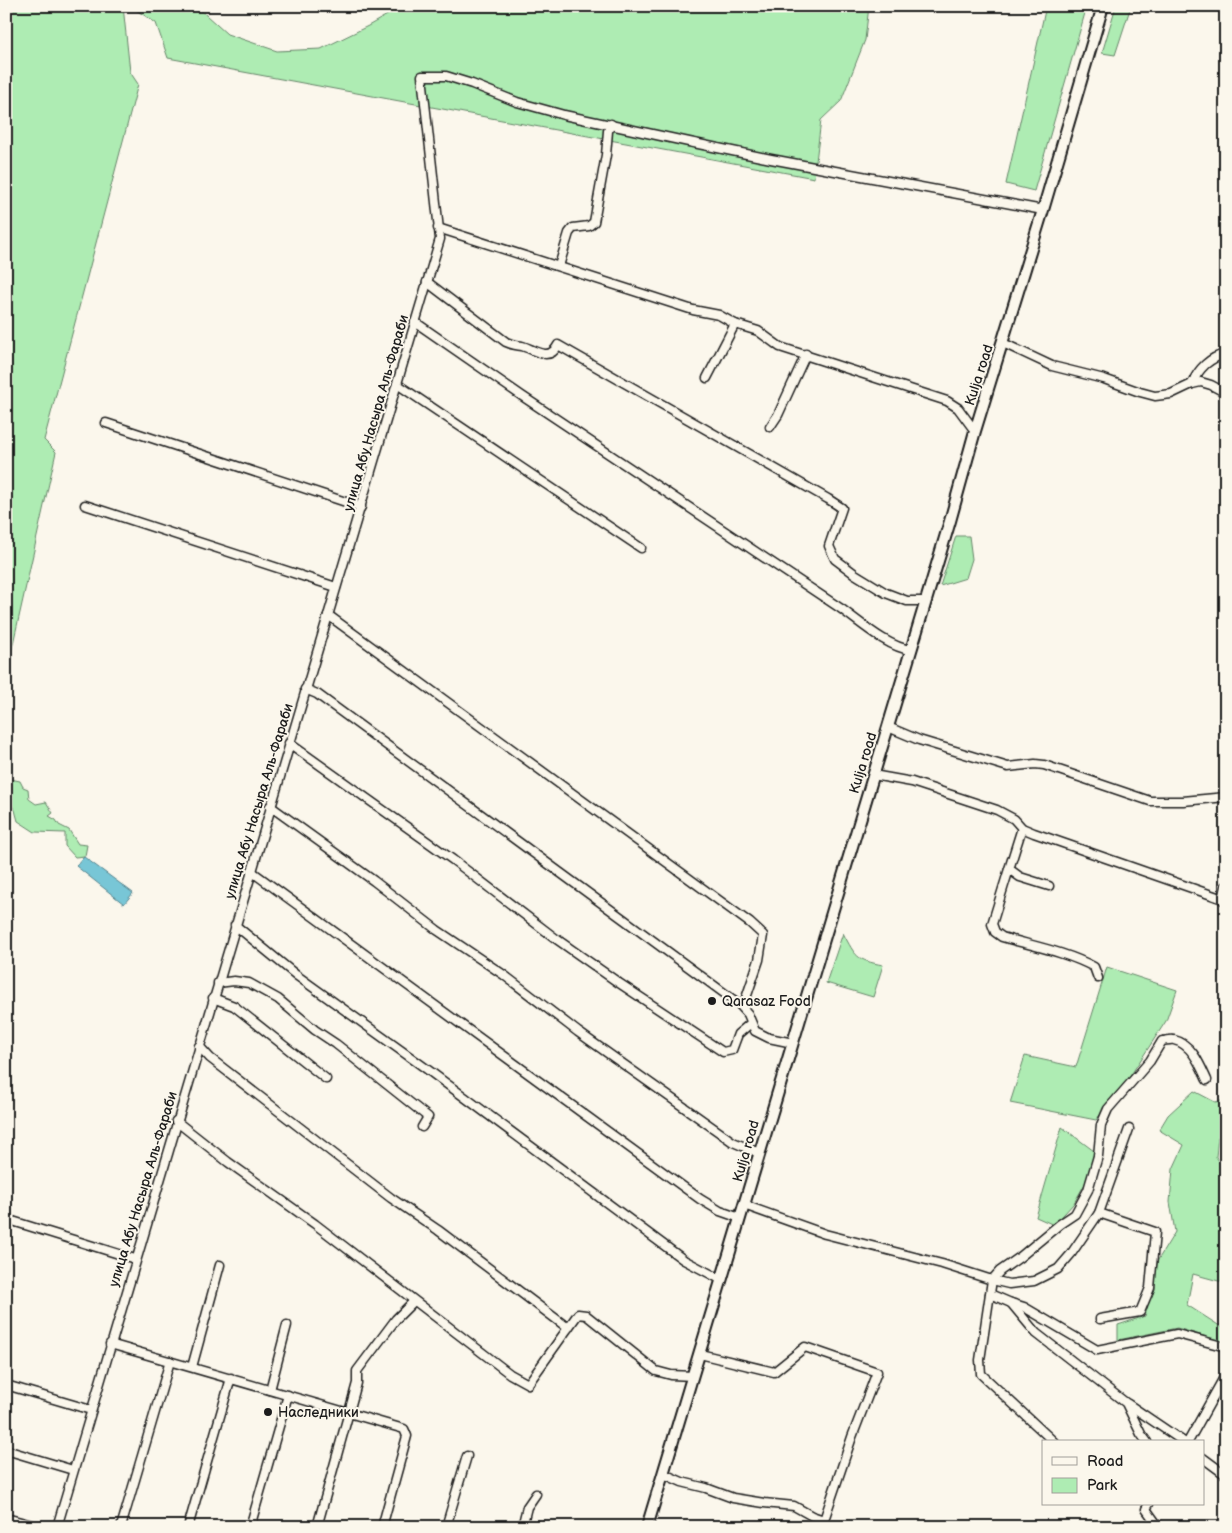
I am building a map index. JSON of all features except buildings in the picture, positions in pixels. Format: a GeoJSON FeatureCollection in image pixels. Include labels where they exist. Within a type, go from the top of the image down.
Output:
{"type":"FeatureCollection","features":[{"type":"Feature","properties":{"kind":"main road","name":"Kulja road"},"geometry":{"type":"LineString","coordinates":[[647,1527],[926,601],[975,431],[1003,344],[1102,6]]}},
{"type":"Feature","properties":{"kind":"street","name":"улица Абу Насыра Аль-Фараби"},"geometry":{"type":"LineString","coordinates":[[57,1527],[176,1121],[440,240],[422,76],[446,76],[517,102],[610,124]]}},
{"type":"Feature","properties":{"kind":"street"},"geometry":{"type":"LineString","coordinates":[[559,266],[572,228],[589,226],[594,222],[610,124],[771,159],[1043,210]]}},
{"type":"Feature","properties":{"kind":"street"},"geometry":{"type":"LineString","coordinates":[[438,228],[693,310],[719,315],[735,324],[758,330],[780,347],[952,403],[975,431]]}},
{"type":"Feature","properties":{"kind":"street"},"geometry":{"type":"LineString","coordinates":[[427,282],[506,342],[541,354],[550,353],[558,345],[828,499],[842,508],[829,546],[836,559],[855,574],[886,593],[907,601],[926,601]]}},
{"type":"Feature","properties":{"kind":"street"},"geometry":{"type":"LineString","coordinates":[[415,322],[522,396],[840,608],[874,633],[901,649],[911,650]]}},
{"type":"Feature","properties":{"kind":"street"},"geometry":{"type":"LineString","coordinates":[[707,378],[735,324]]}},
{"type":"Feature","properties":{"kind":"street"},"geometry":{"type":"LineString","coordinates":[[1003,344],[1052,366],[1104,379],[1155,396],[1171,394],[1201,382],[1226,393]]}},
{"type":"Feature","properties":{"kind":"street"},"geometry":{"type":"LineString","coordinates":[[770,427],[778,415],[806,354]]}},
{"type":"Feature","properties":{"kind":"street"},"geometry":{"type":"LineString","coordinates":[[1192,384],[1196,374],[1215,356],[1226,354]]}},
{"type":"Feature","properties":{"kind":"street"},"geometry":{"type":"LineString","coordinates":[[397,384],[641,548]]}},
{"type":"Feature","properties":{"kind":"street"},"geometry":{"type":"LineString","coordinates":[[106,424],[361,507]]}},
{"type":"Feature","properties":{"kind":"street"},"geometry":{"type":"LineString","coordinates":[[85,505],[336,587]]}},
{"type":"Feature","properties":{"kind":"street"},"geometry":{"type":"LineString","coordinates":[[328,615],[750,923],[763,935],[759,960],[743,1007]]}},
{"type":"Feature","properties":{"kind":"street"},"geometry":{"type":"LineString","coordinates":[[306,689],[317,694],[743,1007],[748,1014],[754,1031],[776,1040],[793,1043]]}},
{"type":"Feature","properties":{"kind":"street"},"geometry":{"type":"LineString","coordinates":[[888,727],[919,740],[974,758],[1008,767],[1044,765],[1150,800],[1183,801],[1226,797]]}},
{"type":"Feature","properties":{"kind":"street"},"geometry":{"type":"LineString","coordinates":[[289,743],[453,860],[555,938],[723,1052],[732,1050],[738,1034],[751,1024]]}},
{"type":"Feature","properties":{"kind":"street"},"geometry":{"type":"LineString","coordinates":[[874,774],[912,782],[997,810],[1014,819],[1022,828],[1224,900],[1226,886]]}},
{"type":"Feature","properties":{"kind":"street"},"geometry":{"type":"LineString","coordinates":[[270,806],[374,881],[437,930],[504,975],[578,1032],[733,1142],[759,1153]]}},
{"type":"Feature","properties":{"kind":"street"},"geometry":{"type":"LineString","coordinates":[[1022,828],[992,924],[995,932],[1002,937],[1065,954],[1083,961],[1094,968],[1098,978]]}},
{"type":"Feature","properties":{"kind":"street"},"geometry":{"type":"LineString","coordinates":[[1009,869],[1020,877],[1049,886]]}},
{"type":"Feature","properties":{"kind":"street"},"geometry":{"type":"LineString","coordinates":[[251,871],[700,1198],[720,1211],[740,1218]]}},
{"type":"Feature","properties":{"kind":"street"},"geometry":{"type":"LineString","coordinates":[[235,925],[296,975],[403,1051],[684,1260],[722,1280]]}},
{"type":"Feature","properties":{"kind":"street"},"geometry":{"type":"LineString","coordinates":[[218,983],[234,981],[249,983],[278,999],[428,1117],[422,1127]]}},
{"type":"Feature","properties":{"kind":"street"},"geometry":{"type":"LineString","coordinates":[[213,998],[234,1006],[326,1079]]}},
{"type":"Feature","properties":{"kind":"street"},"geometry":{"type":"LineString","coordinates":[[1052,1440],[981,1374],[980,1360],[992,1280],[1000,1271],[1020,1258],[1074,1214],[1088,1190],[1098,1156],[1101,1125],[1108,1109],[1150,1061],[1162,1041],[1174,1040],[1189,1048],[1206,1080]]}},
{"type":"Feature","properties":{"kind":"street"},"geometry":{"type":"LineString","coordinates":[[199,1046],[210,1058],[391,1198],[438,1230],[568,1328]]}},
{"type":"Feature","properties":{"kind":"street"},"geometry":{"type":"LineString","coordinates":[[176,1121],[228,1162],[315,1224],[510,1374],[528,1384],[578,1314],[586,1315],[656,1371],[671,1375],[693,1376]]}},
{"type":"Feature","properties":{"kind":"street"},"geometry":{"type":"LineString","coordinates":[[744,1205],[825,1234],[934,1262],[992,1280],[1009,1284],[1034,1281],[1058,1269],[1071,1254],[1099,1213],[1129,1129]]}},
{"type":"Feature","properties":{"kind":"street"},"geometry":{"type":"LineString","coordinates":[[1099,1213],[1155,1232],[1150,1288],[1140,1312],[1100,1319]]}},
{"type":"Feature","properties":{"kind":"street"},"geometry":{"type":"LineString","coordinates":[[6,1219],[135,1259]]}},
{"type":"Feature","properties":{"kind":"street"},"geometry":{"type":"LineString","coordinates":[[192,1367],[220,1265]]}},
{"type":"Feature","properties":{"kind":"street"},"geometry":{"type":"LineString","coordinates":[[990,1294],[1024,1308],[1097,1350],[1176,1334],[1226,1347]]}},
{"type":"Feature","properties":{"kind":"street"},"geometry":{"type":"LineString","coordinates":[[317,1527],[349,1412],[357,1372],[396,1319],[414,1301]]}},
{"type":"Feature","properties":{"kind":"street"},"geometry":{"type":"LineString","coordinates":[[1011,1303],[1036,1333],[1126,1403],[1181,1440]]}},
{"type":"Feature","properties":{"kind":"street"},"geometry":{"type":"LineString","coordinates":[[270,1390],[287,1325]]}},
{"type":"Feature","properties":{"kind":"street"},"geometry":{"type":"LineString","coordinates":[[110,1344],[401,1427],[407,1436],[382,1527]]}},
{"type":"Feature","properties":{"kind":"street"},"geometry":{"type":"LineString","coordinates":[[664,1474],[682,1482],[733,1498],[794,1506],[823,1523],[852,1437],[877,1372],[805,1347],[774,1372],[700,1354]]}},
{"type":"Feature","properties":{"kind":"street"},"geometry":{"type":"LineString","coordinates":[[121,1527],[170,1361]]}},
{"type":"Feature","properties":{"kind":"street"},"geometry":{"type":"LineString","coordinates":[[1189,1440],[1226,1374]]}},
{"type":"Feature","properties":{"kind":"street"},"geometry":{"type":"LineString","coordinates":[[188,1527],[231,1378]]}},
{"type":"Feature","properties":{"kind":"street"},"geometry":{"type":"LineString","coordinates":[[6,1385],[91,1410]]}},
{"type":"Feature","properties":{"kind":"street"},"geometry":{"type":"LineString","coordinates":[[250,1527],[288,1395]]}},
{"type":"Feature","properties":{"kind":"street"},"geometry":{"type":"LineString","coordinates":[[1126,1403],[1146,1440]]}},
{"type":"Feature","properties":{"kind":"street"},"geometry":{"type":"LineString","coordinates":[[6,1450],[73,1470]]}},
{"type":"Feature","properties":{"kind":"street"},"geometry":{"type":"LineString","coordinates":[[446,1527],[467,1456]]}},
{"type":"Feature","properties":{"kind":"street"},"geometry":{"type":"LineString","coordinates":[[1204,1459],[1226,1476]]}},
{"type":"Feature","properties":{"kind":"street"},"geometry":{"type":"LineString","coordinates":[[522,1527],[528,1507],[536,1494]]}},
{"type":"Feature","properties":{"kind":"street"},"geometry":{"type":"LineString","coordinates":[[1148,1507],[1156,1523],[1161,1527]]}},
{"type":"Feature","properties":{"kind":"street"},"geometry":{"type":"LineString","coordinates":[[6,1518],[40,1527]]}},
{"type":"Feature","properties":{"kind":"green space"},"geometry":{"type":"Polygon","coordinates":[[[6,6],[123,6],[130,72],[138,84],[44,440],[56,452],[6,675],[6,6]]]}},
{"type":"Feature","properties":{"kind":"green space"},"geometry":{"type":"Polygon","coordinates":[[[130,6],[196,6],[227,34],[277,51],[321,49],[403,6],[869,6],[865,40],[841,101],[821,120],[814,178],[168,58],[156,23],[130,6]]]}},
{"type":"Feature","properties":{"kind":"green space"},"geometry":{"type":"Polygon","coordinates":[[[1046,6],[1087,6],[1034,191],[1006,184],[1046,6]]]}},
{"type":"Feature","properties":{"kind":"green space"},"geometry":{"type":"Polygon","coordinates":[[[1116,6],[1131,6],[1115,55],[1102,53],[1116,6]]]}},
{"type":"Feature","properties":{"kind":"green space"},"geometry":{"type":"Polygon","coordinates":[[[956,536],[969,536],[972,559],[966,578],[940,586],[956,536]]]}},
{"type":"Feature","properties":{"kind":"green space"},"geometry":{"type":"Polygon","coordinates":[[[6,769],[10,779],[20,781],[23,787],[28,789],[29,799],[36,804],[46,802],[53,813],[49,816],[56,820],[59,825],[69,830],[78,844],[87,845],[85,856],[75,857],[65,846],[65,833],[35,832],[18,821],[15,810],[6,798],[6,769]]]}},
{"type":"Feature","properties":{"kind":"green space"},"geometry":{"type":"Polygon","coordinates":[[[843,933],[858,956],[867,961],[883,965],[873,997],[826,983],[843,933]]]}},
{"type":"Feature","properties":{"kind":"green space"},"geometry":{"type":"Polygon","coordinates":[[[1107,967],[1177,990],[1166,1021],[1123,1087],[1096,1120],[1010,1103],[1025,1056],[1076,1067],[1107,967]]]}},
{"type":"Feature","properties":{"kind":"green space"},"geometry":{"type":"Polygon","coordinates":[[[1194,1091],[1215,1102],[1226,1100],[1226,1134],[1218,1137],[1216,1157],[1226,1170],[1226,1283],[1193,1274],[1187,1305],[1226,1330],[1226,1343],[1177,1328],[1118,1340],[1118,1325],[1145,1316],[1158,1260],[1175,1232],[1170,1202],[1173,1169],[1184,1145],[1159,1130],[1168,1115],[1194,1091]]]}},
{"type":"Feature","properties":{"kind":"green space"},"geometry":{"type":"Polygon","coordinates":[[[1062,1127],[1094,1151],[1090,1175],[1074,1203],[1054,1225],[1036,1217],[1062,1127]]]}},
{"type":"Feature","properties":{"kind":"water"},"geometry":{"type":"Polygon","coordinates":[[[84,857],[133,893],[124,904],[76,866],[84,857]]]}},
{"type":"Feature","properties":{"kind":"place","name":"Qarasaz Food"},"geometry":{"type":"Point","coordinates":[712,1001]}},
{"type":"Feature","properties":{"kind":"place","name":"Наследники"},"geometry":{"type":"Point","coordinates":[268,1412]}}]}
